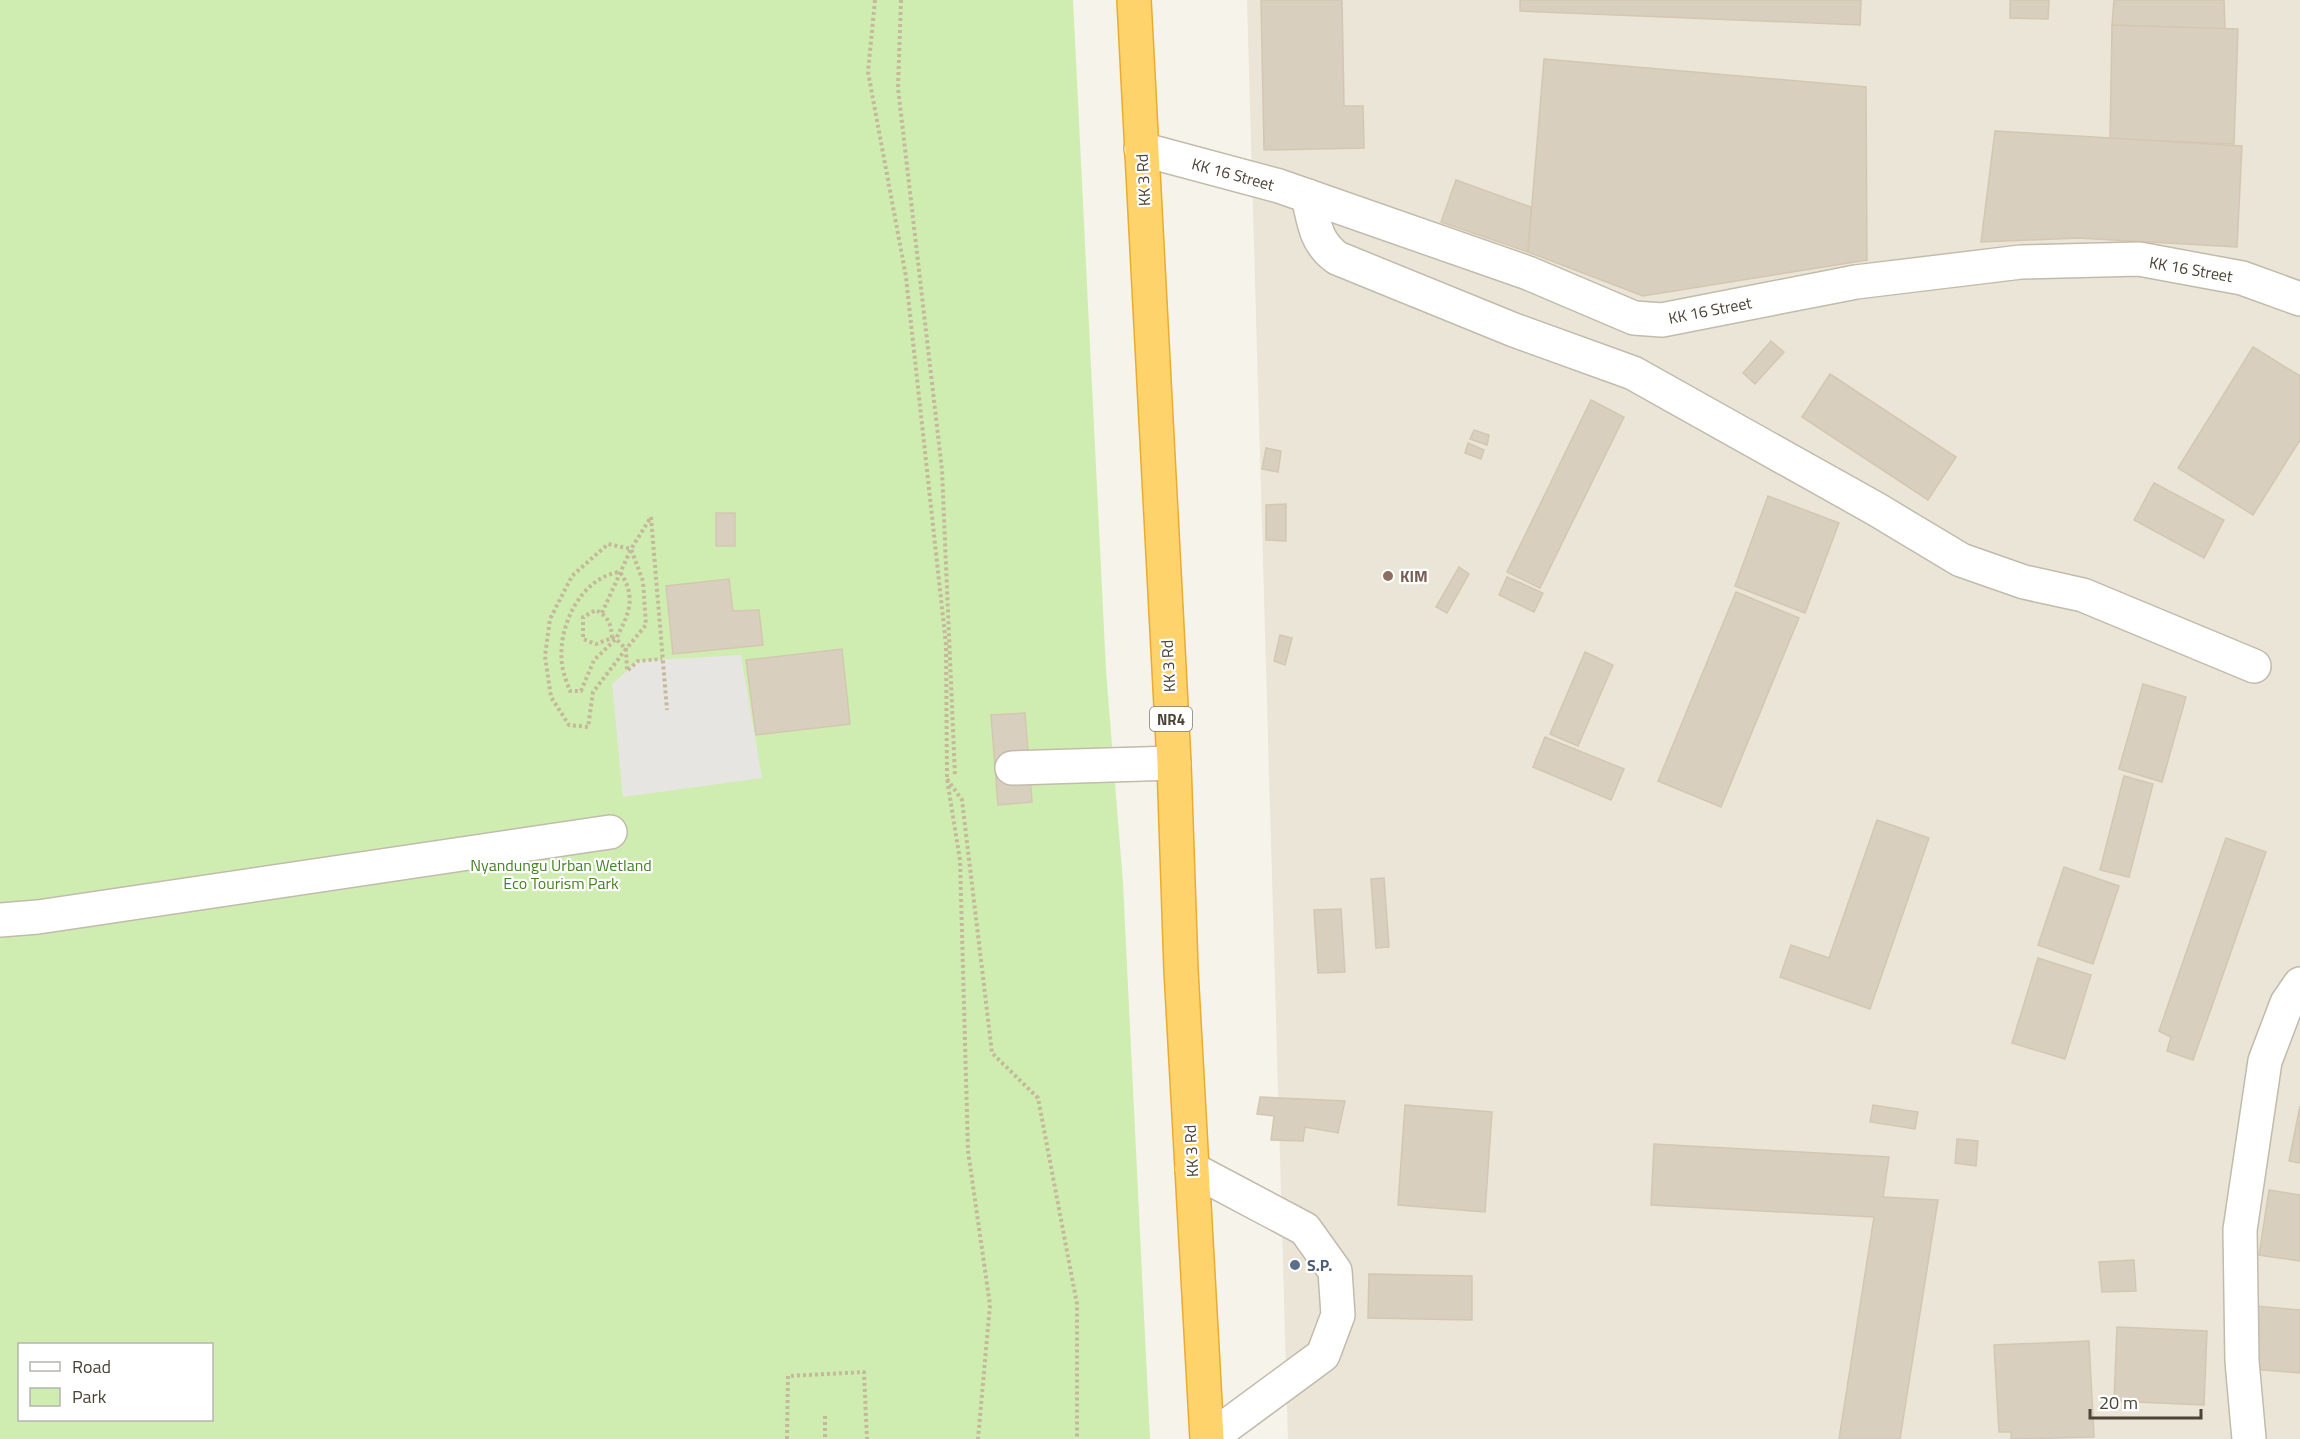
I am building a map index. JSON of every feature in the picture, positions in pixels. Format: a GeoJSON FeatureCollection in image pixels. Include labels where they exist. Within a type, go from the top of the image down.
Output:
{"type":"FeatureCollection","features":[{"type":"Feature","properties":{"kind":"highway","name":"KK 3 Rd"},"geometry":{"type":"LineString","coordinates":[[1134,0],[1174,764],[1192,1169],[1208,1439]]}},
{"type":"Feature","properties":{"kind":"street","name":"KK 16 Street"},"geometry":{"type":"LineString","coordinates":[[1141,149],[1279,186],[1528,273],[1634,318],[1662,320],[1856,282],[2021,262],[2139,259],[2242,278],[2300,299]]}},
{"type":"Feature","properties":{"kind":"street"},"geometry":{"type":"LineString","coordinates":[[1308,196],[1316,235],[1323,248],[1337,258],[1514,330],[1632,373],[1876,509],[1961,560],[2024,582],[2083,595],[2253,666]]}},
{"type":"Feature","properties":{"kind":"street"},"geometry":{"type":"LineString","coordinates":[[1012,768],[1174,764]]}},
{"type":"Feature","properties":{"kind":"street"},"geometry":{"type":"LineString","coordinates":[[0,920],[50,915],[610,832]]}},
{"type":"Feature","properties":{"kind":"street"},"geometry":{"type":"LineString","coordinates":[[2249,1439],[2242,1362],[2240,1230],[2265,1060],[2288,1003],[2300,984]]}},
{"type":"Feature","properties":{"kind":"street"},"geometry":{"type":"LineString","coordinates":[[1192,1169],[1305,1229],[1335,1271],[1337,1293],[1338,1315],[1323,1355],[1208,1439]]}},
{"type":"Feature","properties":{"kind":"path"},"geometry":{"type":"LineString","coordinates":[[875,0],[868,72],[906,278],[946,645],[947,779],[960,860],[968,1151],[990,1305],[978,1439]]}},
{"type":"Feature","properties":{"kind":"path"},"geometry":{"type":"LineString","coordinates":[[902,0],[898,88],[942,470],[955,777]]}},
{"type":"Feature","properties":{"kind":"path"},"geometry":{"type":"LineString","coordinates":[[602,613],[622,575],[631,549],[651,517],[667,710]]}},
{"type":"Feature","properties":{"kind":"path"},"geometry":{"type":"LineString","coordinates":[[608,544],[631,549],[643,581],[646,625],[593,692],[588,727],[569,725],[551,697],[545,656],[549,619],[572,576],[608,544]]}},
{"type":"Feature","properties":{"kind":"path"},"geometry":{"type":"LineString","coordinates":[[620,572],[629,584],[629,614],[614,639],[594,660],[581,691],[570,691],[562,664],[565,626],[585,590],[604,574],[620,572]]}},
{"type":"Feature","properties":{"kind":"path"},"geometry":{"type":"LineString","coordinates":[[614,639],[596,645],[583,639],[583,617],[596,610],[602,613],[611,626],[614,639],[626,649],[627,670],[638,661],[662,659]]}},
{"type":"Feature","properties":{"kind":"path"},"geometry":{"type":"LineString","coordinates":[[947,779],[962,800],[992,1053],[1038,1098],[1077,1304],[1077,1439]]}},
{"type":"Feature","properties":{"kind":"path"},"geometry":{"type":"LineString","coordinates":[[787,1439],[788,1376],[864,1372],[867,1439]]}},
{"type":"Feature","properties":{"kind":"path"},"geometry":{"type":"LineString","coordinates":[[825,1416],[825,1439]]}},
{"type":"Feature","properties":{"kind":"shaded area"},"geometry":{"type":"Polygon","coordinates":[[[1247,0],[2300,0],[2300,1439],[1288,1439],[1247,0]]]}},
{"type":"Feature","properties":{"kind":"shaded area"},"geometry":{"type":"Polygon","coordinates":[[[741,655],[762,778],[623,797],[612,684],[638,661],[741,655]]]}},
{"type":"Feature","properties":{"kind":"green space","name":"Nyandungu Urban Wetland Eco Tourism Park"},"geometry":{"type":"Polygon","coordinates":[[[0,0],[1073,0],[1106,670],[1123,883],[1150,1439],[0,1439],[0,0]]]}},
{"type":"Feature","properties":{"kind":"building"},"geometry":{"type":"Polygon","coordinates":[[[1261,0],[1342,0],[1344,106],[1363,106],[1364,148],[1264,150],[1261,0]]]}},
{"type":"Feature","properties":{"kind":"building"},"geometry":{"type":"Polygon","coordinates":[[[1520,0],[1861,0],[1860,25],[1520,11],[1520,0]]]}},
{"type":"Feature","properties":{"kind":"building"},"geometry":{"type":"Polygon","coordinates":[[[2010,0],[2049,0],[2048,19],[2010,18],[2010,0]]]}},
{"type":"Feature","properties":{"kind":"building"},"geometry":{"type":"Polygon","coordinates":[[[2114,0],[2224,0],[2225,29],[2112,25],[2114,0]]]}},
{"type":"Feature","properties":{"kind":"building"},"geometry":{"type":"Polygon","coordinates":[[[2112,25],[2238,29],[2234,144],[2110,139],[2112,25]]]}},
{"type":"Feature","properties":{"kind":"building"},"geometry":{"type":"Polygon","coordinates":[[[1544,59],[1866,87],[1867,260],[1643,296],[1528,252],[1544,59]]]}},
{"type":"Feature","properties":{"kind":"building"},"geometry":{"type":"Polygon","coordinates":[[[1995,131],[2242,146],[2237,247],[2078,238],[1981,242],[1995,131]]]}},
{"type":"Feature","properties":{"kind":"building"},"geometry":{"type":"Polygon","coordinates":[[[1456,180],[1531,207],[1528,252],[1441,222],[1456,180]]]}},
{"type":"Feature","properties":{"kind":"building"},"geometry":{"type":"Polygon","coordinates":[[[1771,341],[1784,352],[1755,384],[1743,373],[1771,341]]]}},
{"type":"Feature","properties":{"kind":"building"},"geometry":{"type":"Polygon","coordinates":[[[2253,347],[2300,376],[2300,440],[2253,515],[2178,468],[2253,347]]]}},
{"type":"Feature","properties":{"kind":"building"},"geometry":{"type":"Polygon","coordinates":[[[1830,374],[1956,457],[1928,500],[1802,417],[1830,374]]]}},
{"type":"Feature","properties":{"kind":"building"},"geometry":{"type":"Polygon","coordinates":[[[1591,400],[1624,417],[1540,588],[1507,572],[1591,400]]]}},
{"type":"Feature","properties":{"kind":"building"},"geometry":{"type":"Polygon","coordinates":[[[1474,430],[1489,435],[1487,445],[1470,439],[1474,430]]]}},
{"type":"Feature","properties":{"kind":"building"},"geometry":{"type":"Polygon","coordinates":[[[1468,443],[1484,450],[1481,459],[1465,453],[1468,443]]]}},
{"type":"Feature","properties":{"kind":"building"},"geometry":{"type":"Polygon","coordinates":[[[1266,448],[1281,451],[1278,472],[1262,469],[1266,448]]]}},
{"type":"Feature","properties":{"kind":"building"},"geometry":{"type":"Polygon","coordinates":[[[2154,483],[2224,520],[2204,558],[2134,520],[2154,483]]]}},
{"type":"Feature","properties":{"kind":"building"},"geometry":{"type":"Polygon","coordinates":[[[1768,496],[1839,523],[1805,613],[1735,586],[1768,496]]]}},
{"type":"Feature","properties":{"kind":"building"},"geometry":{"type":"Polygon","coordinates":[[[1286,504],[1286,541],[1266,540],[1266,505],[1286,504]]]}},
{"type":"Feature","properties":{"kind":"building"},"geometry":{"type":"Polygon","coordinates":[[[716,513],[735,513],[735,546],[716,546],[716,513]]]}},
{"type":"Feature","properties":{"kind":"building"},"geometry":{"type":"Polygon","coordinates":[[[1459,567],[1469,574],[1447,613],[1436,607],[1459,567]]]}},
{"type":"Feature","properties":{"kind":"building"},"geometry":{"type":"Polygon","coordinates":[[[1507,577],[1543,593],[1534,612],[1499,595],[1507,577]]]}},
{"type":"Feature","properties":{"kind":"building"},"geometry":{"type":"Polygon","coordinates":[[[729,579],[733,611],[759,610],[763,645],[673,654],[666,586],[729,579]]]}},
{"type":"Feature","properties":{"kind":"building"},"geometry":{"type":"Polygon","coordinates":[[[1736,592],[1799,618],[1721,807],[1658,781],[1736,592]]]}},
{"type":"Feature","properties":{"kind":"building"},"geometry":{"type":"Polygon","coordinates":[[[1280,635],[1292,638],[1285,665],[1274,661],[1280,635]]]}},
{"type":"Feature","properties":{"kind":"building"},"geometry":{"type":"Polygon","coordinates":[[[842,649],[850,724],[756,735],[746,660],[842,649]]]}},
{"type":"Feature","properties":{"kind":"building"},"geometry":{"type":"Polygon","coordinates":[[[1585,652],[1613,665],[1578,746],[1550,734],[1585,652]]]}},
{"type":"Feature","properties":{"kind":"building"},"geometry":{"type":"Polygon","coordinates":[[[2143,684],[2186,697],[2162,782],[2119,769],[2143,684]]]}},
{"type":"Feature","properties":{"kind":"building"},"geometry":{"type":"Polygon","coordinates":[[[1025,713],[1032,802],[998,805],[991,715],[1025,713]]]}},
{"type":"Feature","properties":{"kind":"building"},"geometry":{"type":"Polygon","coordinates":[[[1545,737],[1624,769],[1611,800],[1533,767],[1545,737]]]}},
{"type":"Feature","properties":{"kind":"building"},"geometry":{"type":"Polygon","coordinates":[[[2124,776],[2153,784],[2129,877],[2100,870],[2124,776]]]}},
{"type":"Feature","properties":{"kind":"building"},"geometry":{"type":"Polygon","coordinates":[[[1877,820],[1929,838],[1870,1009],[1780,977],[1791,945],[1829,958],[1877,820]]]}},
{"type":"Feature","properties":{"kind":"building"},"geometry":{"type":"Polygon","coordinates":[[[2226,838],[2266,852],[2193,1060],[2167,1051],[2171,1037],[2159,1031],[2226,838]]]}},
{"type":"Feature","properties":{"kind":"building"},"geometry":{"type":"Polygon","coordinates":[[[2064,867],[2119,886],[2093,964],[2038,945],[2064,867]]]}},
{"type":"Feature","properties":{"kind":"building"},"geometry":{"type":"Polygon","coordinates":[[[1384,878],[1389,947],[1376,948],[1371,879],[1384,878]]]}},
{"type":"Feature","properties":{"kind":"building"},"geometry":{"type":"Polygon","coordinates":[[[1341,909],[1345,972],[1318,973],[1314,910],[1341,909]]]}},
{"type":"Feature","properties":{"kind":"building"},"geometry":{"type":"Polygon","coordinates":[[[2038,958],[2091,975],[2065,1059],[2012,1043],[2038,958]]]}},
{"type":"Feature","properties":{"kind":"building"},"geometry":{"type":"Polygon","coordinates":[[[1260,1097],[1345,1101],[1338,1133],[1305,1127],[1303,1141],[1271,1140],[1274,1116],[1257,1114],[1260,1097]]]}},
{"type":"Feature","properties":{"kind":"building"},"geometry":{"type":"Polygon","coordinates":[[[1405,1105],[1492,1112],[1485,1212],[1398,1205],[1405,1105]]]}},
{"type":"Feature","properties":{"kind":"building"},"geometry":{"type":"Polygon","coordinates":[[[1873,1105],[1918,1112],[1915,1129],[1870,1122],[1873,1105]]]}},
{"type":"Feature","properties":{"kind":"building"},"geometry":{"type":"Polygon","coordinates":[[[2300,1106],[2300,1163],[2289,1161],[2300,1106]]]}},
{"type":"Feature","properties":{"kind":"building"},"geometry":{"type":"Polygon","coordinates":[[[1957,1139],[1978,1141],[1976,1166],[1955,1163],[1957,1139]]]}},
{"type":"Feature","properties":{"kind":"building"},"geometry":{"type":"Polygon","coordinates":[[[1654,1144],[1889,1157],[1883,1197],[1938,1200],[1900,1439],[1839,1439],[1874,1217],[1651,1205],[1654,1144]]]}},
{"type":"Feature","properties":{"kind":"building"},"geometry":{"type":"Polygon","coordinates":[[[2269,1190],[2300,1195],[2300,1261],[2259,1255],[2269,1190]]]}},
{"type":"Feature","properties":{"kind":"building"},"geometry":{"type":"Polygon","coordinates":[[[2134,1260],[2136,1291],[2102,1292],[2099,1262],[2134,1260]]]}},
{"type":"Feature","properties":{"kind":"building"},"geometry":{"type":"Polygon","coordinates":[[[1369,1274],[1472,1276],[1472,1320],[1368,1318],[1369,1274]]]}},
{"type":"Feature","properties":{"kind":"building"},"geometry":{"type":"Polygon","coordinates":[[[2256,1306],[2300,1310],[2300,1373],[2251,1369],[2256,1306]]]}},
{"type":"Feature","properties":{"kind":"building"},"geometry":{"type":"Polygon","coordinates":[[[2117,1327],[2207,1331],[2204,1405],[2114,1401],[2117,1327]]]}},
{"type":"Feature","properties":{"kind":"building"},"geometry":{"type":"Polygon","coordinates":[[[2089,1341],[2094,1437],[2011,1439],[2011,1432],[1999,1432],[1994,1345],[2089,1341]]]}},
{"type":"Feature","properties":{"kind":"place","name":"KIM"},"geometry":{"type":"Point","coordinates":[1388,576]}},
{"type":"Feature","properties":{"kind":"place","name":"S.P."},"geometry":{"type":"Point","coordinates":[1295,1265]}}]}
